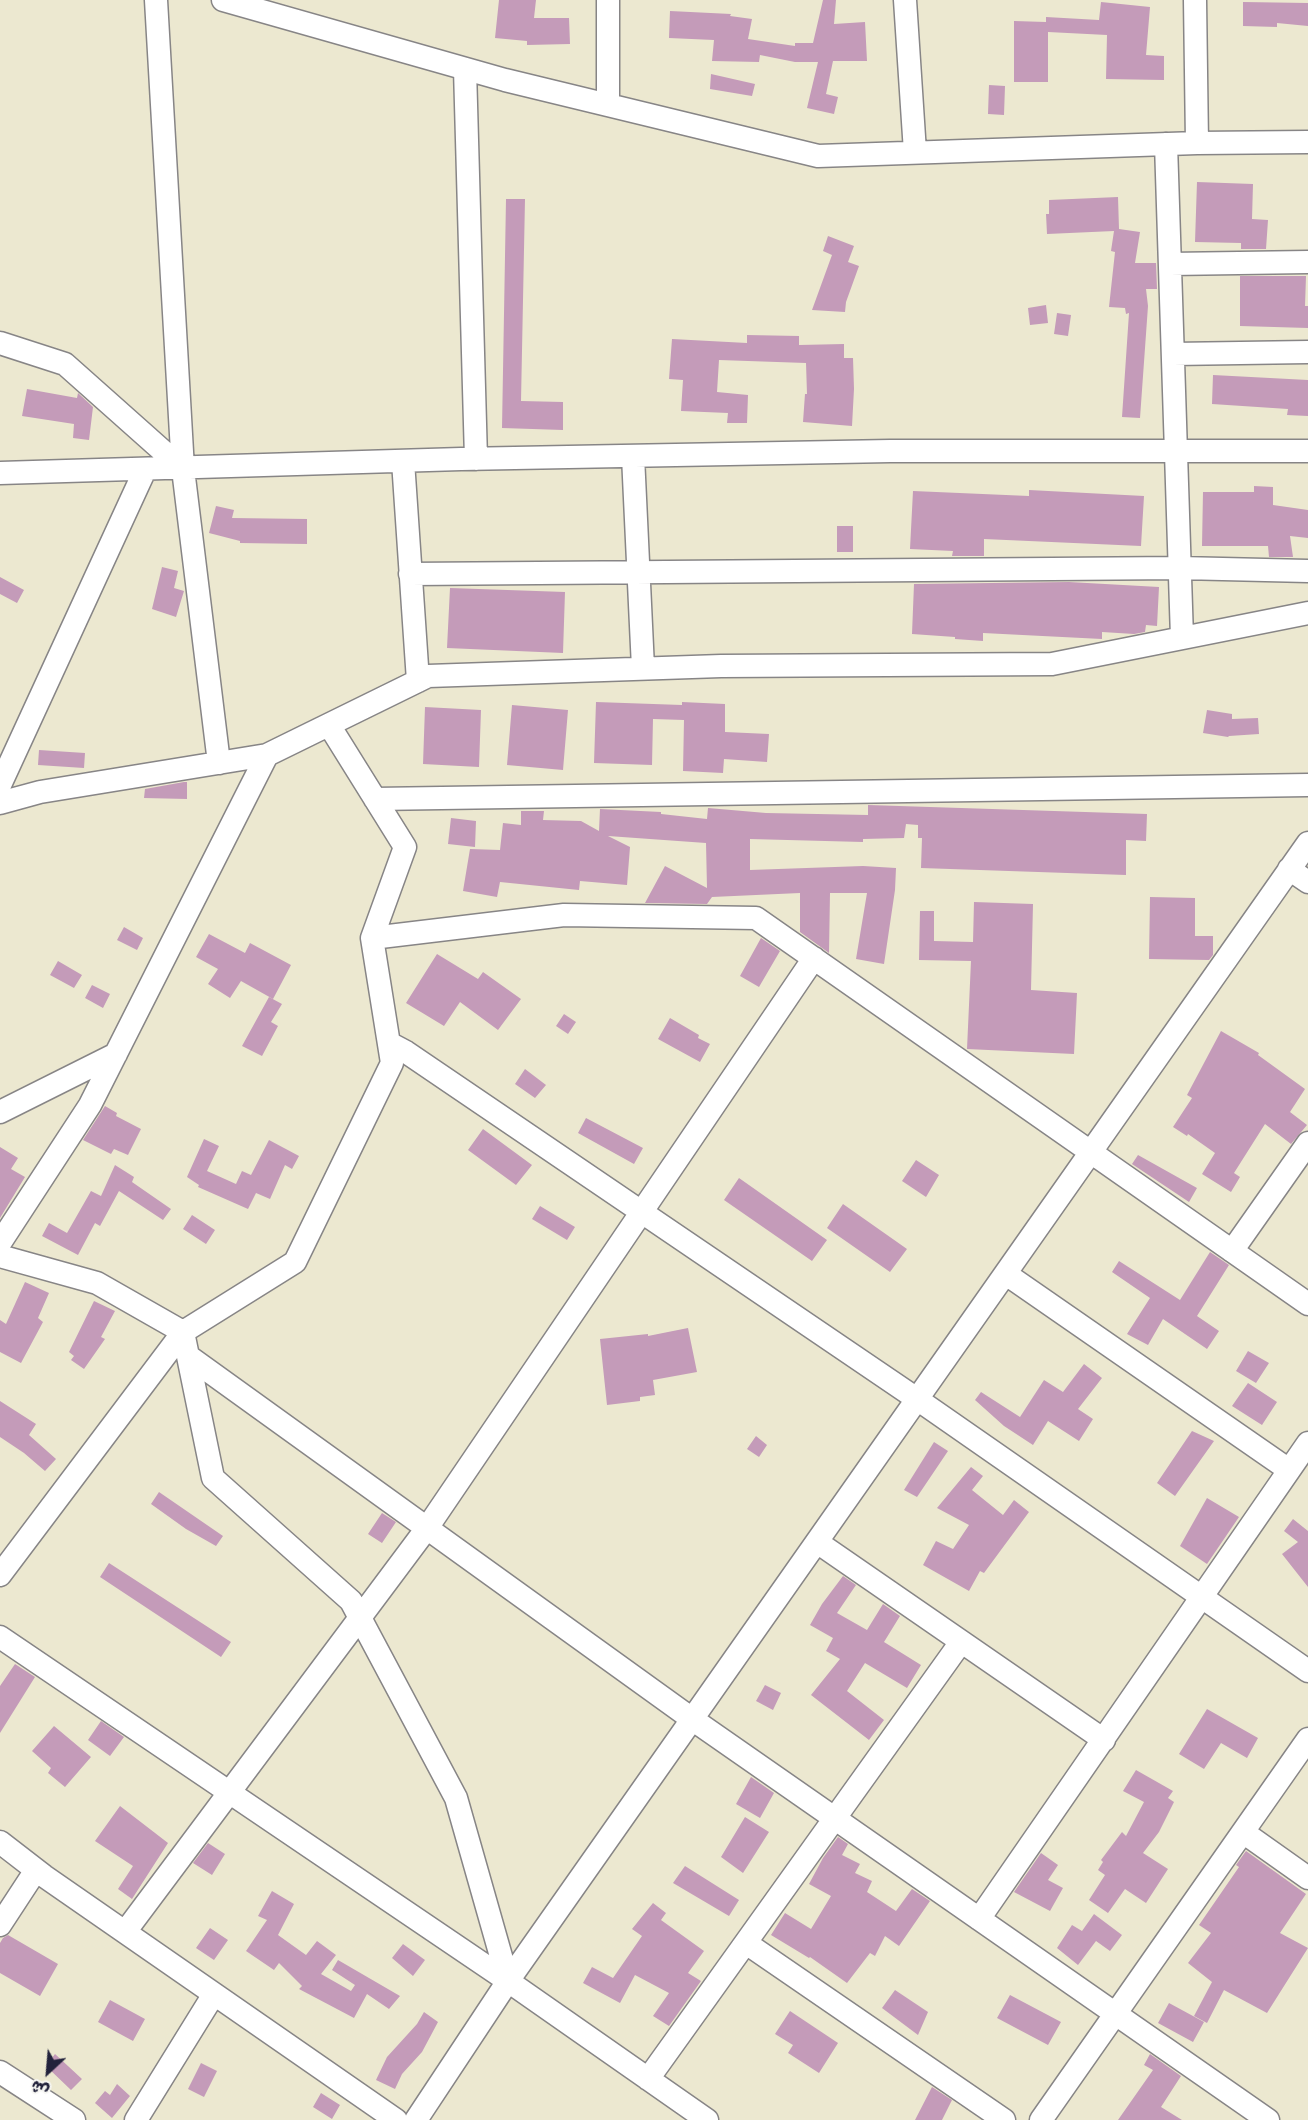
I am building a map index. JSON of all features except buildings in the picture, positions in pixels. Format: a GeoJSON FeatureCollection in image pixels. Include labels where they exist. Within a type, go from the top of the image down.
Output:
{"type":"FeatureCollection","features":[{"type":"Feature","properties":{"kind":"street"},"geometry":{"type":"LineString","coordinates":[[156,0],[183,469],[219,763]]}},
{"type":"Feature","properties":{"kind":"street"},"geometry":{"type":"LineString","coordinates":[[223,0],[465,69],[818,156],[1197,143],[1308,142]]}},
{"type":"Feature","properties":{"kind":"street"},"geometry":{"type":"LineString","coordinates":[[608,0],[608,105]]}},
{"type":"Feature","properties":{"kind":"street"},"geometry":{"type":"LineString","coordinates":[[905,0],[915,152]]}},
{"type":"Feature","properties":{"kind":"street"},"geometry":{"type":"LineString","coordinates":[[1195,0],[1197,143]]}},
{"type":"Feature","properties":{"kind":"street"},"geometry":{"type":"LineString","coordinates":[[465,69],[476,459]]}},
{"type":"Feature","properties":{"kind":"street"},"geometry":{"type":"LineString","coordinates":[[1166,144],[1182,638]]}},
{"type":"Feature","properties":{"kind":"street"},"geometry":{"type":"LineString","coordinates":[[1170,264],[1308,262]]}},
{"type":"Feature","properties":{"kind":"street"},"geometry":{"type":"LineString","coordinates":[[0,343],[64,364],[183,469]]}},
{"type":"Feature","properties":{"kind":"street"},"geometry":{"type":"LineString","coordinates":[[1173,354],[1308,352]]}},
{"type":"Feature","properties":{"kind":"street"},"geometry":{"type":"LineString","coordinates":[[0,473],[476,459],[890,451],[1308,451]]}},
{"type":"Feature","properties":{"kind":"street"},"geometry":{"type":"LineString","coordinates":[[633,456],[643,668]]}},
{"type":"Feature","properties":{"kind":"street"},"geometry":{"type":"LineString","coordinates":[[403,461],[418,681]]}},
{"type":"Feature","properties":{"kind":"street"},"geometry":{"type":"LineString","coordinates":[[0,785],[145,470]]}},
{"type":"Feature","properties":{"kind":"street"},"geometry":{"type":"LineString","coordinates":[[411,573],[1180,568],[1308,571]]}},
{"type":"Feature","properties":{"kind":"street"},"geometry":{"type":"LineString","coordinates":[[0,803],[40,792],[267,755],[428,676],[721,666],[1052,664],[1308,613]]}},
{"type":"Feature","properties":{"kind":"street"},"geometry":{"type":"LineString","coordinates":[[0,1575],[183,1332],[295,1262],[393,1063],[372,938],[405,848],[329,725]]}},
{"type":"Feature","properties":{"kind":"street"},"geometry":{"type":"LineString","coordinates":[[0,1243],[90,1105],[267,755]]}},
{"type":"Feature","properties":{"kind":"street"},"geometry":{"type":"LineString","coordinates":[[375,799],[1308,785]]}},
{"type":"Feature","properties":{"kind":"street"},"geometry":{"type":"LineString","coordinates":[[416,2120],[508,1982],[1308,843]]}},
{"type":"Feature","properties":{"kind":"street"},"geometry":{"type":"LineString","coordinates":[[1290,869],[1308,882]]}},
{"type":"Feature","properties":{"kind":"street"},"geometry":{"type":"LineString","coordinates":[[372,938],[564,915],[756,918],[1308,1304]]}},
{"type":"Feature","properties":{"kind":"street"},"geometry":{"type":"LineString","coordinates":[[125,1932],[427,1528],[814,958]]}},
{"type":"Feature","properties":{"kind":"street"},"geometry":{"type":"LineString","coordinates":[[389,1043],[416,1059],[917,1399],[1308,1671]]}},
{"type":"Feature","properties":{"kind":"street"},"geometry":{"type":"LineString","coordinates":[[0,1112],[116,1054]]}},
{"type":"Feature","properties":{"kind":"street"},"geometry":{"type":"LineString","coordinates":[[1232,1251],[1308,1143]]}},
{"type":"Feature","properties":{"kind":"street"},"geometry":{"type":"LineString","coordinates":[[0,1256],[97,1283],[183,1332],[213,1478],[351,1601],[456,1798],[508,1982]]}},
{"type":"Feature","properties":{"kind":"street"},"geometry":{"type":"LineString","coordinates":[[1006,1274],[1290,1470]]}},
{"type":"Feature","properties":{"kind":"street"},"geometry":{"type":"LineString","coordinates":[[188,1356],[692,1719],[1268,2120]]}},
{"type":"Feature","properties":{"kind":"street"},"geometry":{"type":"LineString","coordinates":[[979,1919],[1308,1443]]}},
{"type":"Feature","properties":{"kind":"street"},"geometry":{"type":"LineString","coordinates":[[817,1542],[1104,1740]]}},
{"type":"Feature","properties":{"kind":"street"},"geometry":{"type":"LineString","coordinates":[[0,1637],[707,2120]]}},
{"type":"Feature","properties":{"kind":"street"},"geometry":{"type":"LineString","coordinates":[[648,2079],[961,1642]]}},
{"type":"Feature","properties":{"kind":"street"},"geometry":{"type":"LineString","coordinates":[[1041,2120],[1308,1739]]}},
{"type":"Feature","properties":{"kind":"street"},"geometry":{"type":"LineString","coordinates":[[1243,1832],[1308,1878]]}},
{"type":"Feature","properties":{"kind":"street"},"geometry":{"type":"LineString","coordinates":[[0,1842],[36,1870],[396,2120]]}},
{"type":"Feature","properties":{"kind":"street"},"geometry":{"type":"LineString","coordinates":[[0,1925],[36,1870]]}},
{"type":"Feature","properties":{"kind":"street"},"geometry":{"type":"LineString","coordinates":[[746,1943],[1004,2120]]}},
{"type":"Feature","properties":{"kind":"street"},"geometry":{"type":"LineString","coordinates":[[136,2120],[214,1994]]}},
{"type":"Feature","properties":{"kind":"street"},"geometry":{"type":"LineString","coordinates":[[0,2072],[74,2120]]}}]}
